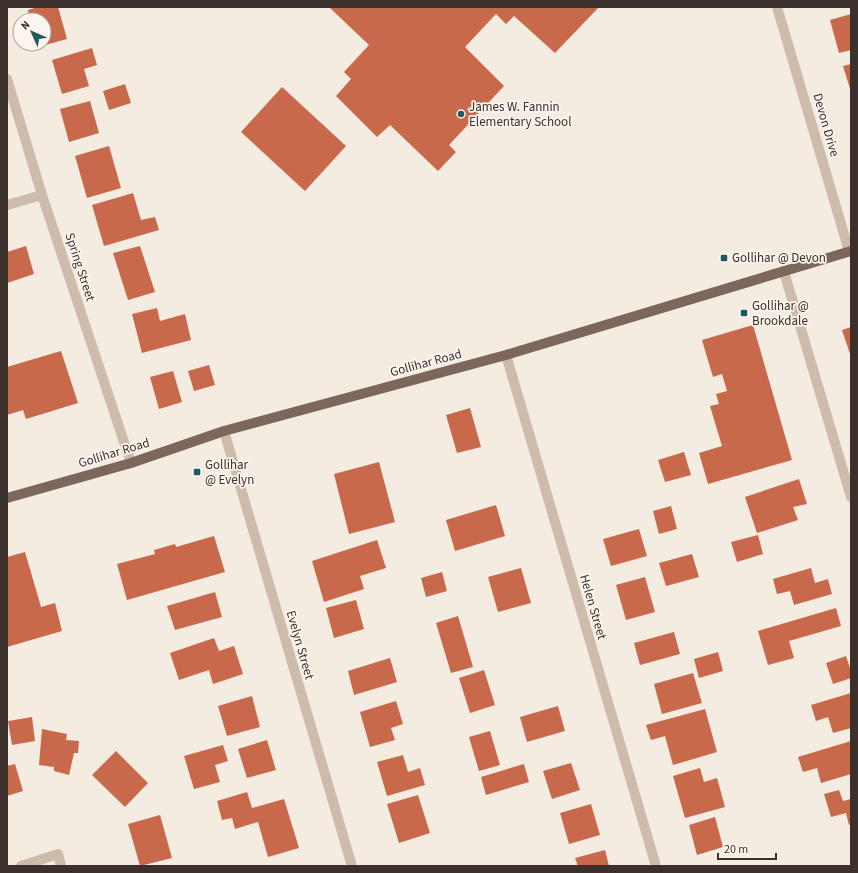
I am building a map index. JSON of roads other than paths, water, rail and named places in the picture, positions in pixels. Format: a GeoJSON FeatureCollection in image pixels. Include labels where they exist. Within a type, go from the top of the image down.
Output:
{"type":"FeatureCollection","features":[{"type":"Feature","properties":{"kind":"main road","name":"Gollihar Road"},"geometry":{"type":"LineString","coordinates":[[7,498],[131,463],[224,432],[506,355],[850,251]]}},
{"type":"Feature","properties":{"kind":"street","name":"Devon Drive"},"geometry":{"type":"LineString","coordinates":[[777,7],[850,251]]}},
{"type":"Feature","properties":{"kind":"street","name":"Spring Street"},"geometry":{"type":"LineString","coordinates":[[7,79],[42,195],[131,463]]}},
{"type":"Feature","properties":{"kind":"street"},"geometry":{"type":"LineString","coordinates":[[7,205],[42,195]]}},
{"type":"Feature","properties":{"kind":"street"},"geometry":{"type":"LineString","coordinates":[[784,272],[851,497]]}},
{"type":"Feature","properties":{"kind":"street","name":"Helen Street"},"geometry":{"type":"LineString","coordinates":[[506,355],[656,866]]}},
{"type":"Feature","properties":{"kind":"street","name":"Evelyn Street"},"geometry":{"type":"LineString","coordinates":[[224,432],[352,866]]}},
{"type":"Feature","properties":{"kind":"street"},"geometry":{"type":"LineString","coordinates":[[21,866],[58,854],[61,866]]}},
{"type":"Feature","properties":{"kind":"place","name":"James W. Fannin Elementary School"},"geometry":{"type":"Point","coordinates":[461,114]}},
{"type":"Feature","properties":{"kind":"place","name":"Gollihar @ Devon"},"geometry":{"type":"Point","coordinates":[724,258]}},
{"type":"Feature","properties":{"kind":"place","name":"Gollihar @ Brookdale"},"geometry":{"type":"Point","coordinates":[744,313]}},
{"type":"Feature","properties":{"kind":"place","name":"Gollihar @ Evelyn"},"geometry":{"type":"Point","coordinates":[197,472]}}]}
